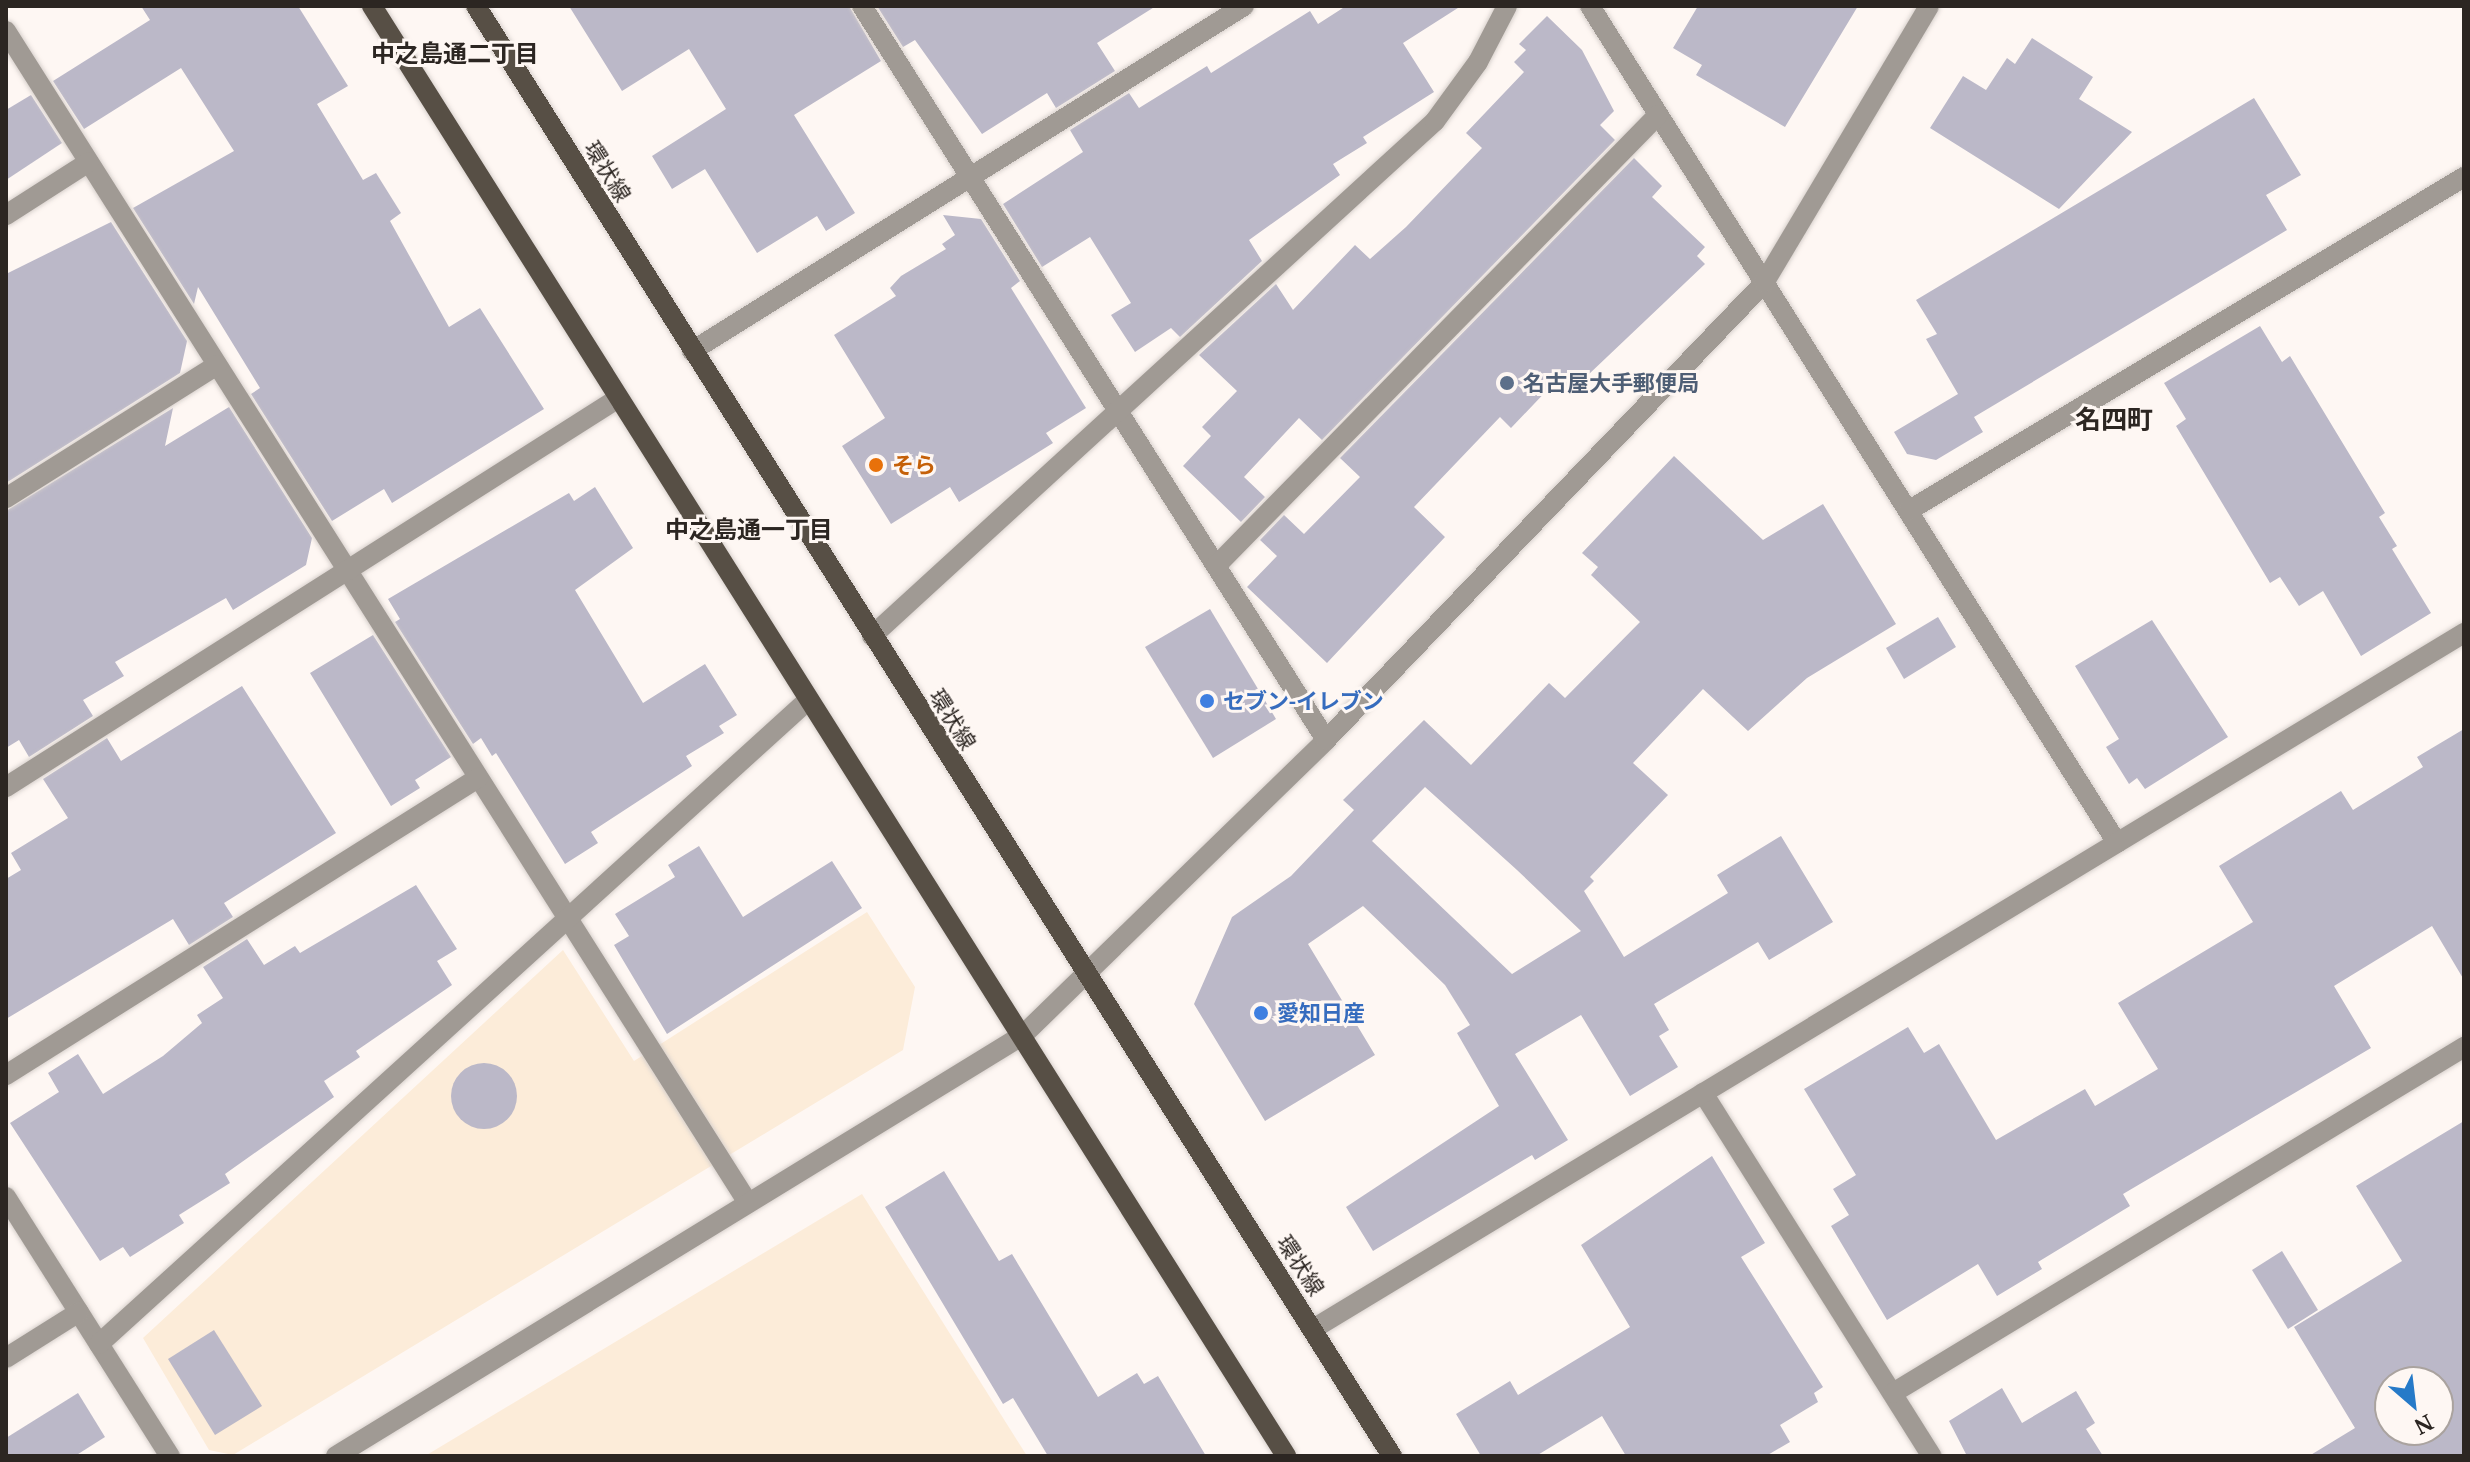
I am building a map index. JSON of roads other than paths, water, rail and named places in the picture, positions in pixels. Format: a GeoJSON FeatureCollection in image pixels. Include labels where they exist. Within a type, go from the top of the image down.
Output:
{"type":"FeatureCollection","features":[{"type":"Feature","properties":{"kind":"main road"},"geometry":{"type":"LineString","coordinates":[[372,6],[806,702],[1023,1035],[1286,1456]]}},
{"type":"Feature","properties":{"kind":"main road","name":"環状線"},"geometry":{"type":"LineString","coordinates":[[476,6],[1392,1456]]}},
{"type":"Feature","properties":{"kind":"street"},"geometry":{"type":"LineString","coordinates":[[862,6],[1326,740]]}},
{"type":"Feature","properties":{"kind":"street"},"geometry":{"type":"LineString","coordinates":[[692,351],[1244,6]]}},
{"type":"Feature","properties":{"kind":"street"},"geometry":{"type":"LineString","coordinates":[[872,636],[1435,121],[1478,62],[1507,6]]}},
{"type":"Feature","properties":{"kind":"street"},"geometry":{"type":"LineString","coordinates":[[1590,6],[2117,843]]}},
{"type":"Feature","properties":{"kind":"street"},"geometry":{"type":"LineString","coordinates":[[336,1456],[1023,1035],[1326,740],[1764,283],[1929,6]]}},
{"type":"Feature","properties":{"kind":"street"},"geometry":{"type":"LineString","coordinates":[[6,31],[748,1203]]}},
{"type":"Feature","properties":{"kind":"street"},"geometry":{"type":"LineString","coordinates":[[1216,566],[1658,115]]}},
{"type":"Feature","properties":{"kind":"street"},"geometry":{"type":"LineString","coordinates":[[6,215],[89,162]]}},
{"type":"Feature","properties":{"kind":"street"},"geometry":{"type":"LineString","coordinates":[[1908,511],[2464,177]]}},
{"type":"Feature","properties":{"kind":"street"},"geometry":{"type":"LineString","coordinates":[[6,498],[217,365]]}},
{"type":"Feature","properties":{"kind":"street"},"geometry":{"type":"LineString","coordinates":[[6,787],[617,399]]}},
{"type":"Feature","properties":{"kind":"street"},"geometry":{"type":"LineString","coordinates":[[1313,1329],[2464,633]]}},
{"type":"Feature","properties":{"kind":"street"},"geometry":{"type":"LineString","coordinates":[[99,1344],[806,702]]}},
{"type":"Feature","properties":{"kind":"street"},"geometry":{"type":"LineString","coordinates":[[6,1075],[478,778]]}},
{"type":"Feature","properties":{"kind":"street"},"geometry":{"type":"LineString","coordinates":[[1893,1393],[2464,1047]]}},
{"type":"Feature","properties":{"kind":"street"},"geometry":{"type":"LineString","coordinates":[[1703,1093],[1932,1456]]}},
{"type":"Feature","properties":{"kind":"street"},"geometry":{"type":"LineString","coordinates":[[6,1197],[170,1456]]}},
{"type":"Feature","properties":{"kind":"street"},"geometry":{"type":"LineString","coordinates":[[6,1358],[79,1312]]}},
{"type":"Feature","properties":{"kind":"place","name":"名古屋大手郵便局"},"geometry":{"type":"Point","coordinates":[1507,383]}},
{"type":"Feature","properties":{"kind":"place","name":"そら"},"geometry":{"type":"Point","coordinates":[876,465]}},
{"type":"Feature","properties":{"kind":"place","name":"セブン-イレブン"},"geometry":{"type":"Point","coordinates":[1207,701]}},
{"type":"Feature","properties":{"kind":"place","name":"愛知日産"},"geometry":{"type":"Point","coordinates":[1261,1013]}},
{"type":"Feature","properties":{"kind":"district","name":"中之島通二丁目"},"geometry":{"type":"Point","coordinates":[455,53]}},
{"type":"Feature","properties":{"kind":"district","name":"名四町"},"geometry":{"type":"Point","coordinates":[2114,420]}},
{"type":"Feature","properties":{"kind":"district","name":"中之島通一丁目"},"geometry":{"type":"Point","coordinates":[749,529]}}]}
